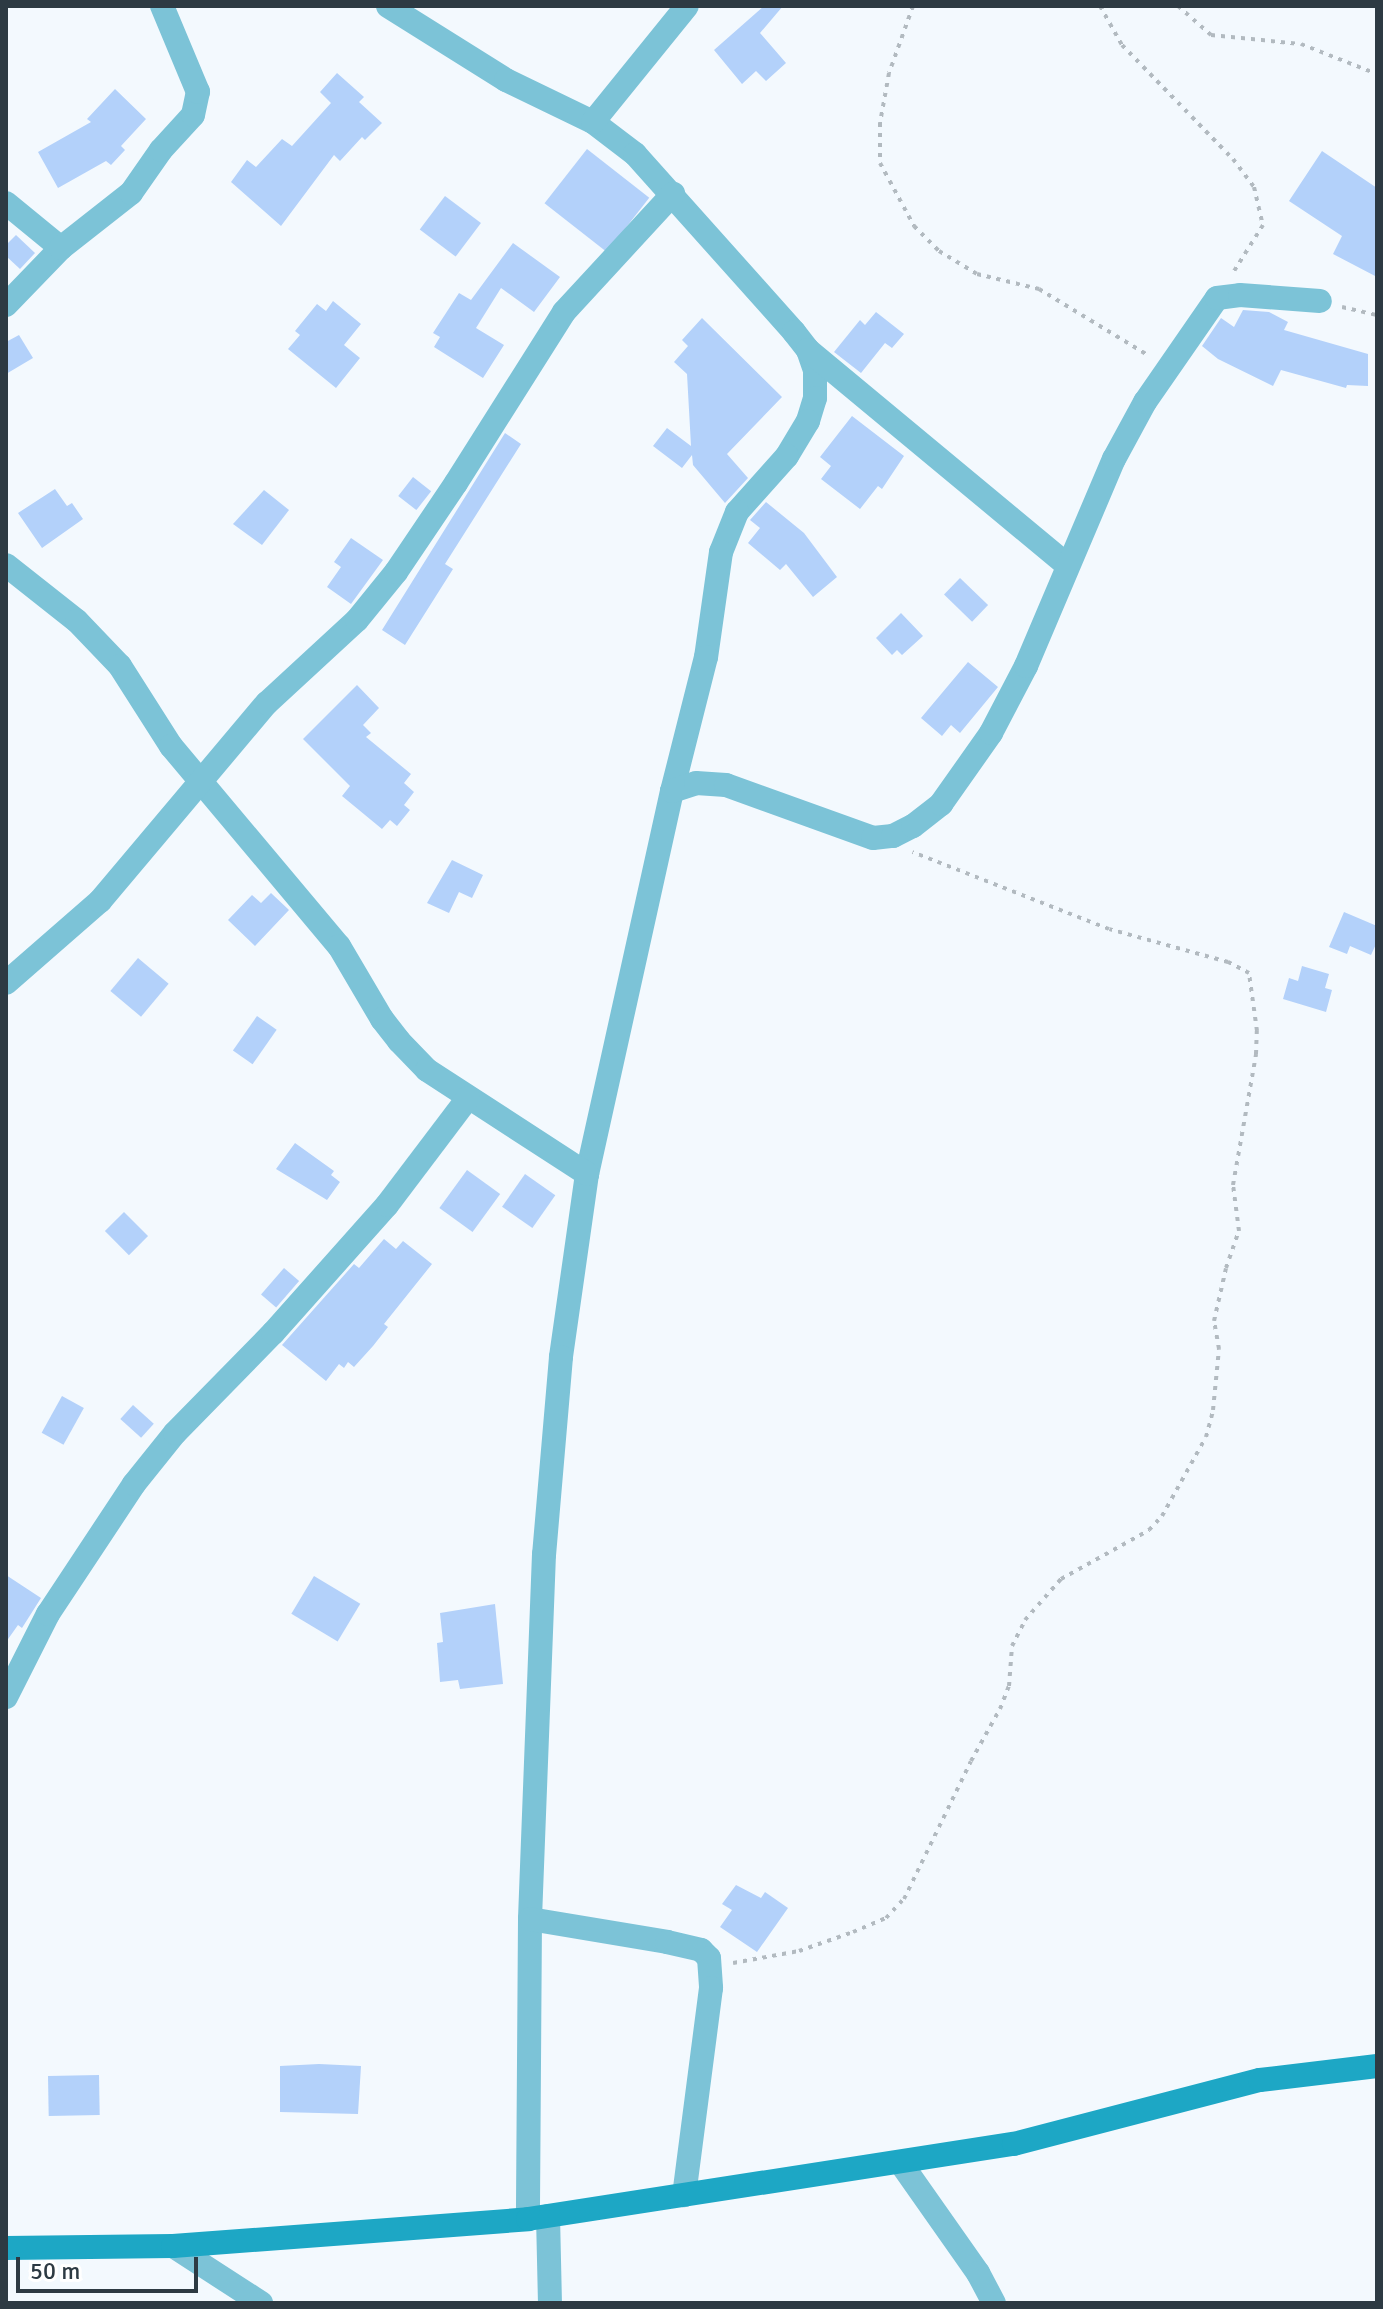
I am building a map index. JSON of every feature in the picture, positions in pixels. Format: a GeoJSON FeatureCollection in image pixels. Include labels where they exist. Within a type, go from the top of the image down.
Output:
{"type":"FeatureCollection","features":[{"type":"Feature","properties":{"kind":"main road"},"geometry":{"type":"LineString","coordinates":[[6,2248],[173,2246],[538,2217],[1014,2144],[1260,2080],[1377,2066]]}},
{"type":"Feature","properties":{"kind":"street"},"geometry":{"type":"LineString","coordinates":[[6,305],[61,248],[131,193],[198,104],[191,71],[162,6]]}},
{"type":"Feature","properties":{"kind":"street"},"geometry":{"type":"LineString","coordinates":[[593,122],[687,6]]}},
{"type":"Feature","properties":{"kind":"street"},"geometry":{"type":"LineString","coordinates":[[402,9],[506,80],[593,122],[635,154],[808,350],[1067,565]]}},
{"type":"Feature","properties":{"kind":"street"},"geometry":{"type":"LineString","coordinates":[[6,983],[100,901],[267,703],[357,620],[396,572],[564,312],[673,194]]}},
{"type":"Feature","properties":{"kind":"street"},"geometry":{"type":"LineString","coordinates":[[6,203],[61,248]]}},
{"type":"Feature","properties":{"kind":"street"},"geometry":{"type":"LineString","coordinates":[[672,791],[708,782],[726,785],[873,838],[893,836],[913,826],[941,804],[966,773],[1026,666],[1114,459],[1168,368],[1217,298],[1240,295],[1320,301]]}},
{"type":"Feature","properties":{"kind":"street"},"geometry":{"type":"LineString","coordinates":[[550,2303],[538,2217],[530,1919],[544,1554],[561,1357],[587,1174],[672,791],[706,657],[727,530],[737,512],[787,456],[808,421],[815,398],[815,370],[808,350]]}},
{"type":"Feature","properties":{"kind":"street"},"geometry":{"type":"LineString","coordinates":[[6,565],[99,642],[129,679],[171,746],[339,946],[382,1019],[399,1041],[427,1070],[587,1174]]}},
{"type":"Feature","properties":{"kind":"street"},"geometry":{"type":"LineString","coordinates":[[6,1697],[48,1614],[134,1484],[175,1433],[273,1333],[387,1205],[468,1098]]}},
{"type":"Feature","properties":{"kind":"street"},"geometry":{"type":"LineString","coordinates":[[530,1919],[701,1950],[712,1967],[684,2195]]}},
{"type":"Feature","properties":{"kind":"street"},"geometry":{"type":"LineString","coordinates":[[900,2162],[978,2273],[994,2303]]}},
{"type":"Feature","properties":{"kind":"street"},"geometry":{"type":"LineString","coordinates":[[173,2246],[261,2303]]}},
{"type":"Feature","properties":{"kind":"path"},"geometry":{"type":"LineString","coordinates":[[913,6],[889,73],[880,123],[880,163],[914,226],[939,251],[977,274],[1039,289],[1168,368]]}},
{"type":"Feature","properties":{"kind":"path"},"geometry":{"type":"LineString","coordinates":[[1100,6],[1122,45],[1233,159],[1254,187],[1263,225],[1217,298]]}},
{"type":"Feature","properties":{"kind":"path"},"geometry":{"type":"LineString","coordinates":[[1178,6],[1211,35],[1301,44],[1377,74]]}},
{"type":"Feature","properties":{"kind":"path"},"geometry":{"type":"LineString","coordinates":[[1320,301],[1377,315]]}},
{"type":"Feature","properties":{"kind":"path"},"geometry":{"type":"LineString","coordinates":[[712,1967],[799,1951],[853,1932],[886,1918],[904,1899],[971,1761],[1000,1709],[1009,1686],[1012,1646],[1025,1620],[1061,1579],[1149,1530],[1162,1516],[1192,1464],[1213,1410],[1219,1349],[1214,1321],[1226,1268],[1239,1231],[1233,1185],[1256,1043],[1249,973],[1228,962],[1109,929],[873,838]]}},
{"type":"Feature","properties":{"kind":"building"},"geometry":{"type":"Polygon","coordinates":[[[764,6],[783,6],[760,33],[786,63],[766,81],[756,71],[742,84],[714,50],[764,6]]]}},
{"type":"Feature","properties":{"kind":"building"},"geometry":{"type":"Polygon","coordinates":[[[337,73],[364,97],[359,102],[382,123],[365,140],[362,137],[340,161],[334,155],[281,226],[231,182],[247,160],[256,167],[282,139],[292,146],[331,103],[320,92],[337,73]]]}},
{"type":"Feature","properties":{"kind":"building"},"geometry":{"type":"Polygon","coordinates":[[[115,89],[146,119],[121,146],[125,150],[111,165],[106,161],[58,188],[38,152],[91,122],[87,119],[115,89]]]}},
{"type":"Feature","properties":{"kind":"building"},"geometry":{"type":"Polygon","coordinates":[[[587,149],[649,198],[607,252],[545,203],[587,149]]]}},
{"type":"Feature","properties":{"kind":"building"},"geometry":{"type":"Polygon","coordinates":[[[1322,151],[1377,188],[1377,277],[1333,254],[1342,236],[1289,201],[1322,151]]]}},
{"type":"Feature","properties":{"kind":"building"},"geometry":{"type":"Polygon","coordinates":[[[445,196],[481,223],[456,257],[420,230],[445,196]]]}},
{"type":"Feature","properties":{"kind":"building"},"geometry":{"type":"Polygon","coordinates":[[[16,235],[35,253],[20,269],[6,256],[6,245],[16,235]]]}},
{"type":"Feature","properties":{"kind":"building"},"geometry":{"type":"Polygon","coordinates":[[[513,243],[560,277],[534,312],[501,288],[476,328],[504,345],[483,378],[434,347],[440,337],[433,333],[459,293],[471,300],[513,243]]]}},
{"type":"Feature","properties":{"kind":"building"},"geometry":{"type":"Polygon","coordinates":[[[333,301],[361,324],[344,345],[360,358],[336,388],[288,349],[300,335],[295,331],[317,304],[326,311],[333,301]]]}},
{"type":"Feature","properties":{"kind":"building"},"geometry":{"type":"Polygon","coordinates":[[[1243,310],[1269,312],[1288,322],[1284,330],[1368,354],[1368,386],[1347,385],[1346,388],[1281,370],[1273,386],[1218,359],[1202,346],[1221,318],[1234,327],[1243,310]]]}},
{"type":"Feature","properties":{"kind":"building"},"geometry":{"type":"Polygon","coordinates":[[[876,312],[904,334],[892,348],[885,343],[861,373],[834,352],[860,320],[865,325],[876,312]]]}},
{"type":"Feature","properties":{"kind":"building"},"geometry":{"type":"Polygon","coordinates":[[[702,318],[782,397],[727,454],[748,478],[725,503],[693,465],[692,455],[682,468],[653,446],[667,428],[691,446],[687,374],[674,362],[688,346],[682,340],[702,318]]]}},
{"type":"Feature","properties":{"kind":"building"},"geometry":{"type":"Polygon","coordinates":[[[19,335],[33,358],[6,374],[6,342],[19,335]]]}},
{"type":"Feature","properties":{"kind":"building"},"geometry":{"type":"Polygon","coordinates":[[[852,416],[904,456],[882,489],[878,486],[860,509],[821,479],[831,466],[820,457],[852,416]]]}},
{"type":"Feature","properties":{"kind":"building"},"geometry":{"type":"Polygon","coordinates":[[[505,433],[521,444],[445,564],[453,569],[405,645],[382,630],[505,433]]]}},
{"type":"Feature","properties":{"kind":"building"},"geometry":{"type":"Polygon","coordinates":[[[413,477],[431,491],[416,510],[398,496],[413,477]]]}},
{"type":"Feature","properties":{"kind":"building"},"geometry":{"type":"Polygon","coordinates":[[[55,489],[67,506],[72,503],[83,519],[42,548],[18,513],[55,489]]]}},
{"type":"Feature","properties":{"kind":"building"},"geometry":{"type":"Polygon","coordinates":[[[264,490],[289,510],[262,545],[233,524],[264,490]]]}},
{"type":"Feature","properties":{"kind":"building"},"geometry":{"type":"Polygon","coordinates":[[[766,502],[804,533],[837,577],[813,597],[786,564],[780,570],[748,543],[760,528],[750,520],[766,502]]]}},
{"type":"Feature","properties":{"kind":"building"},"geometry":{"type":"Polygon","coordinates":[[[351,538],[383,560],[351,604],[327,587],[341,567],[334,562],[351,538]]]}},
{"type":"Feature","properties":{"kind":"building"},"geometry":{"type":"Polygon","coordinates":[[[960,578],[988,605],[972,622],[944,595],[960,578]]]}},
{"type":"Feature","properties":{"kind":"building"},"geometry":{"type":"Polygon","coordinates":[[[901,613],[923,636],[902,655],[897,650],[892,655],[876,638],[901,613]]]}},
{"type":"Feature","properties":{"kind":"building"},"geometry":{"type":"Polygon","coordinates":[[[968,662],[998,687],[960,733],[951,725],[942,736],[921,718],[968,662]]]}},
{"type":"Feature","properties":{"kind":"building"},"geometry":{"type":"Polygon","coordinates":[[[357,685],[379,708],[363,725],[371,733],[366,737],[411,774],[404,783],[414,792],[404,805],[410,810],[397,826],[390,820],[382,829],[342,796],[350,786],[303,739],[357,685]]]}},
{"type":"Feature","properties":{"kind":"building"},"geometry":{"type":"Polygon","coordinates":[[[452,860],[483,875],[472,898],[459,892],[449,913],[427,903],[452,860]]]}},
{"type":"Feature","properties":{"kind":"building"},"geometry":{"type":"Polygon","coordinates":[[[271,893],[289,910],[255,946],[228,920],[252,895],[261,903],[271,893]]]}},
{"type":"Feature","properties":{"kind":"building"},"geometry":{"type":"Polygon","coordinates":[[[1344,912],[1377,926],[1377,942],[1371,955],[1350,946],[1347,954],[1329,947],[1344,912]]]}},
{"type":"Feature","properties":{"kind":"building"},"geometry":{"type":"Polygon","coordinates":[[[138,958],[169,984],[141,1017],[110,991],[138,958]]]}},
{"type":"Feature","properties":{"kind":"building"},"geometry":{"type":"Polygon","coordinates":[[[1302,966],[1329,974],[1325,988],[1332,990],[1326,1012],[1283,999],[1289,978],[1298,981],[1302,966]]]}},
{"type":"Feature","properties":{"kind":"building"},"geometry":{"type":"Polygon","coordinates":[[[257,1016],[277,1030],[253,1064],[233,1050],[257,1016]]]}},
{"type":"Feature","properties":{"kind":"building"},"geometry":{"type":"Polygon","coordinates":[[[295,1143],[334,1171],[331,1175],[340,1182],[327,1200],[276,1169],[295,1143]]]}},
{"type":"Feature","properties":{"kind":"building"},"geometry":{"type":"Polygon","coordinates":[[[467,1170],[500,1194],[473,1232],[439,1208],[467,1170]]]}},
{"type":"Feature","properties":{"kind":"building"},"geometry":{"type":"Polygon","coordinates":[[[525,1174],[555,1195],[532,1228],[502,1207],[525,1174]]]}},
{"type":"Feature","properties":{"kind":"building"},"geometry":{"type":"Polygon","coordinates":[[[124,1212],[148,1236],[129,1255],[105,1231],[124,1212]]]}},
{"type":"Feature","properties":{"kind":"building"},"geometry":{"type":"Polygon","coordinates":[[[384,1239],[396,1249],[403,1241],[432,1264],[384,1324],[388,1327],[354,1367],[348,1362],[344,1368],[339,1364],[326,1381],[282,1345],[354,1264],[359,1268],[384,1239]]]}},
{"type":"Feature","properties":{"kind":"building"},"geometry":{"type":"Polygon","coordinates":[[[284,1268],[299,1281],[276,1308],[261,1294],[284,1268]]]}},
{"type":"Feature","properties":{"kind":"building"},"geometry":{"type":"Polygon","coordinates":[[[62,1396],[84,1408],[64,1445],[42,1433],[62,1396]]]}},
{"type":"Feature","properties":{"kind":"building"},"geometry":{"type":"Polygon","coordinates":[[[133,1405],[154,1424],[141,1438],[120,1419],[133,1405]]]}},
{"type":"Feature","properties":{"kind":"building"},"geometry":{"type":"Polygon","coordinates":[[[6,1575],[41,1598],[22,1628],[18,1625],[6,1642],[6,1575]]]}},
{"type":"Feature","properties":{"kind":"building"},"geometry":{"type":"Polygon","coordinates":[[[314,1576],[360,1604],[338,1642],[291,1614],[314,1576]]]}},
{"type":"Feature","properties":{"kind":"building"},"geometry":{"type":"Polygon","coordinates":[[[495,1604],[503,1684],[460,1689],[458,1680],[440,1682],[437,1643],[443,1642],[440,1613],[495,1604]]]}},
{"type":"Feature","properties":{"kind":"building"},"geometry":{"type":"Polygon","coordinates":[[[736,1885],[761,1898],[765,1892],[788,1908],[757,1952],[720,1927],[732,1910],[722,1904],[736,1885]]]}},
{"type":"Feature","properties":{"kind":"building"},"geometry":{"type":"Polygon","coordinates":[[[280,2066],[361,2066],[358,2114],[280,2112],[280,2066]]]}},
{"type":"Feature","properties":{"kind":"building"},"geometry":{"type":"Polygon","coordinates":[[[99,2075],[100,2115],[49,2116],[48,2076],[99,2075]]]}}]}
